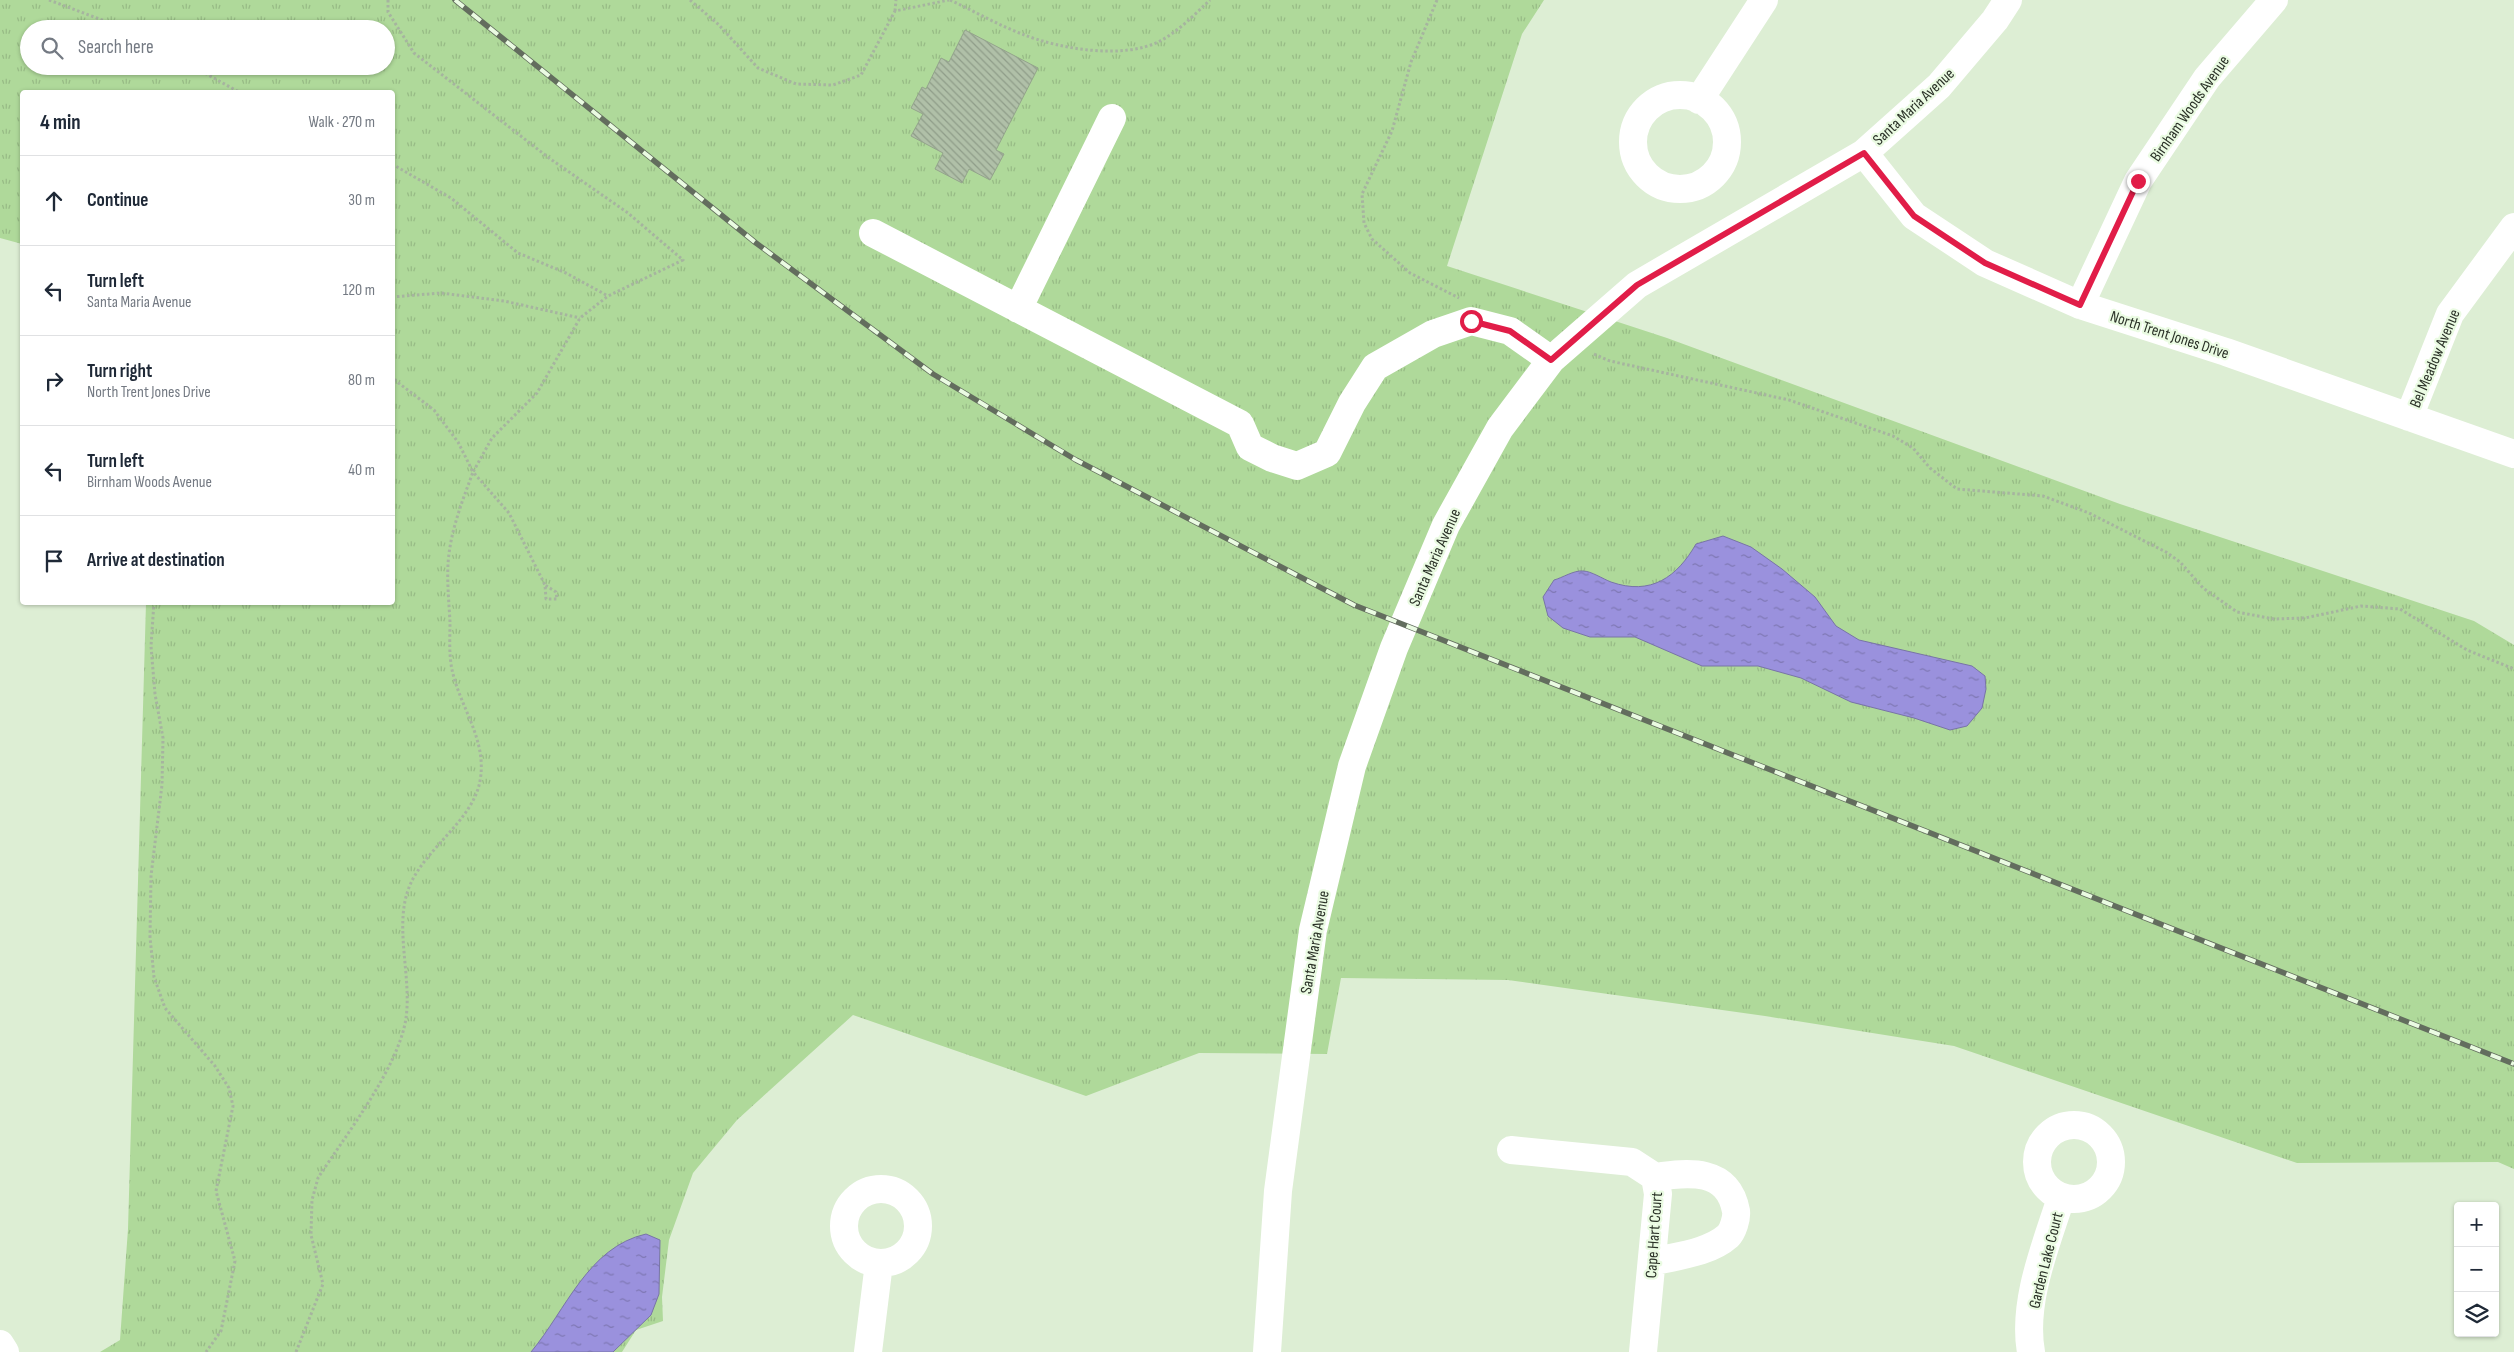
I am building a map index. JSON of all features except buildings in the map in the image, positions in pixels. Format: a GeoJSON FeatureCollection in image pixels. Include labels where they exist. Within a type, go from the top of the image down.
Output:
{"type":"FeatureCollection","features":[{"type":"Feature","properties":{"kind":"street"},"geometry":{"type":"LineString","coordinates":[[1699,100],[1764,0]]}},
{"type":"Feature","properties":{"kind":"street","name":"Santa Maria Avenue"},"geometry":{"type":"LineString","coordinates":[[1267,1352],[1278,1191],[1313,930],[1352,766],[1394,648],[1446,525],[1500,428],[1551,360],[1637,285],[1864,153],[1939,86],[1995,20],[2008,0]]}},
{"type":"Feature","properties":{"kind":"street","name":"Birnham Woods Avenue"},"geometry":{"type":"LineString","coordinates":[[2080,305],[2138,181],[2206,78],[2274,0]]}},
{"type":"Feature","properties":{"kind":"street"},"geometry":{"type":"LineString","coordinates":[[1018,309],[1112,118]]}},
{"type":"Feature","properties":{"kind":"street","name":"North Trent Jones Drive"},"geometry":{"type":"LineString","coordinates":[[1864,153],[1914,216],[1985,263],[2080,305],[2226,352],[2514,454]]}},
{"type":"Feature","properties":{"kind":"street","name":"Bel Meadow Avenue"},"geometry":{"type":"LineString","coordinates":[[2409,417],[2450,314],[2514,227]]}},
{"type":"Feature","properties":{"kind":"street"},"geometry":{"type":"LineString","coordinates":[[873,233],[1240,424],[1250,447],[1272,458],[1297,466],[1327,453],[1352,404],[1375,367],[1434,334],[1471,321],[1510,331],[1551,360]]}},
{"type":"Feature","properties":{"kind":"street","name":"Cape Hart Court"},"geometry":{"type":"LineString","coordinates":[[1511,1150],[1632,1162],[1655,1177],[1658,1194],[1644,1352]]}},
{"type":"Feature","properties":{"kind":"street"},"geometry":{"type":"LineString","coordinates":[[1652,1262],[1706,1249],[1729,1235],[1737,1217],[1733,1198],[1717,1180],[1686,1172],[1655,1177]]}},
{"type":"Feature","properties":{"kind":"street","name":"Garden Lake Court"},"geometry":{"type":"LineString","coordinates":[[2031,1352],[2028,1340],[2032,1301],[2042,1259],[2061,1198]]}},
{"type":"Feature","properties":{"kind":"street"},"geometry":{"type":"LineString","coordinates":[[868,1352],[879,1263]]}},
{"type":"Feature","properties":{"kind":"street"},"geometry":{"type":"LineString","coordinates":[[0,1344],[5,1352]]}},
{"type":"Feature","properties":{"kind":"path"},"geometry":{"type":"LineString","coordinates":[[49,0],[102,20]]}},
{"type":"Feature","properties":{"kind":"path"},"geometry":{"type":"LineString","coordinates":[[388,0],[388,12],[393,20]]}},
{"type":"Feature","properties":{"kind":"path"},"geometry":{"type":"LineString","coordinates":[[690,0],[718,25],[758,68],[796,84],[833,85],[861,75],[895,11],[896,0]]}},
{"type":"Feature","properties":{"kind":"path"},"geometry":{"type":"LineString","coordinates":[[895,11],[950,0],[1021,34],[1046,42],[1119,51],[1140,49],[1160,41],[1210,0]]}},
{"type":"Feature","properties":{"kind":"path"},"geometry":{"type":"LineString","coordinates":[[1437,0],[1411,62],[1392,131],[1362,194],[1364,223],[1372,239],[1410,273],[1443,292],[1461,299]]}},
{"type":"Feature","properties":{"kind":"path"},"geometry":{"type":"LineString","coordinates":[[296,1352],[323,1284],[311,1235],[312,1200],[318,1178],[391,1064],[406,1018],[404,906],[410,885],[427,856],[458,821],[473,799],[480,781],[479,741],[461,699],[451,664],[448,573],[456,518],[473,472],[492,438],[537,394],[580,318],[608,296],[683,260],[628,213],[549,158],[414,53],[395,23]]}},
{"type":"Feature","properties":{"kind":"path"},"geometry":{"type":"LineString","coordinates":[[208,75],[234,90]]}},
{"type":"Feature","properties":{"kind":"path"},"geometry":{"type":"LineString","coordinates":[[395,166],[451,198],[518,253],[566,273],[608,296]]}},
{"type":"Feature","properties":{"kind":"path"},"geometry":{"type":"LineString","coordinates":[[395,297],[450,294],[504,301],[580,318]]}},
{"type":"Feature","properties":{"kind":"path"},"geometry":{"type":"LineString","coordinates":[[1571,342],[1610,361],[1789,400],[1892,436],[1913,448],[1930,468],[1957,489],[2043,496],[2089,513],[2166,552],[2180,562],[2203,588],[2237,612],[2274,620],[2305,618],[2360,606],[2400,609],[2467,650],[2514,669]]}},
{"type":"Feature","properties":{"kind":"path"},"geometry":{"type":"LineString","coordinates":[[395,380],[434,410],[458,442],[473,472],[509,513],[545,585],[546,599],[557,599],[556,592],[545,585]]}},
{"type":"Feature","properties":{"kind":"path"},"geometry":{"type":"LineString","coordinates":[[154,605],[151,646],[155,694],[163,738],[162,785],[151,876],[150,937],[154,976],[165,1008],[215,1066],[229,1088],[233,1106],[216,1191],[235,1261],[221,1331],[206,1352]]}},
{"type":"Feature","properties":{"kind":"green space"},"geometry":{"type":"Polygon","coordinates":[[[0,0],[1544,0],[1522,34],[1447,266],[1667,338],[2120,504],[2474,621],[2514,645],[2514,1169],[2498,1162],[2297,1163],[1954,1046],[1765,1016],[1508,980],[1341,978],[1327,1054],[1199,1053],[1086,1096],[853,1015],[737,1120],[693,1173],[669,1240],[662,1297],[663,1321],[636,1330],[622,1352],[100,1352],[120,1340],[128,1229],[146,605],[395,605],[395,90],[20,90],[20,243],[0,238],[0,0]]]}},
{"type":"Feature","properties":{"kind":"water"},"geometry":{"type":"Polygon","coordinates":[[[1723,536],[1751,547],[1782,569],[1815,597],[1836,626],[1859,640],[1972,666],[1985,676],[1986,689],[1982,708],[1967,726],[1950,730],[1914,718],[1851,702],[1801,678],[1758,666],[1702,666],[1635,637],[1590,637],[1563,628],[1548,616],[1543,597],[1554,580],[1579,571],[1586,571],[1625,586],[1638,587],[1650,585],[1661,581],[1680,566],[1696,544],[1723,536]]]}},
{"type":"Feature","properties":{"kind":"water"},"geometry":{"type":"Polygon","coordinates":[[[646,1234],[660,1240],[659,1294],[651,1315],[613,1352],[531,1352],[593,1266],[608,1252],[626,1241],[646,1234]]]}},
{"type":"Feature","properties":{"kind":"railway"},"geometry":{"type":"LineString","coordinates":[[455,0],[756,243],[933,374],[1076,460],[1354,605],[2514,1064]]}},
{"type":"Feature","properties":{"kind":"route"},"geometry":{"type":"LineString","coordinates":[[1471,321],[1510,331],[1551,360],[1637,285],[1864,153],[1914,216],[1985,263],[2080,305],[2138,181]]}}]}
